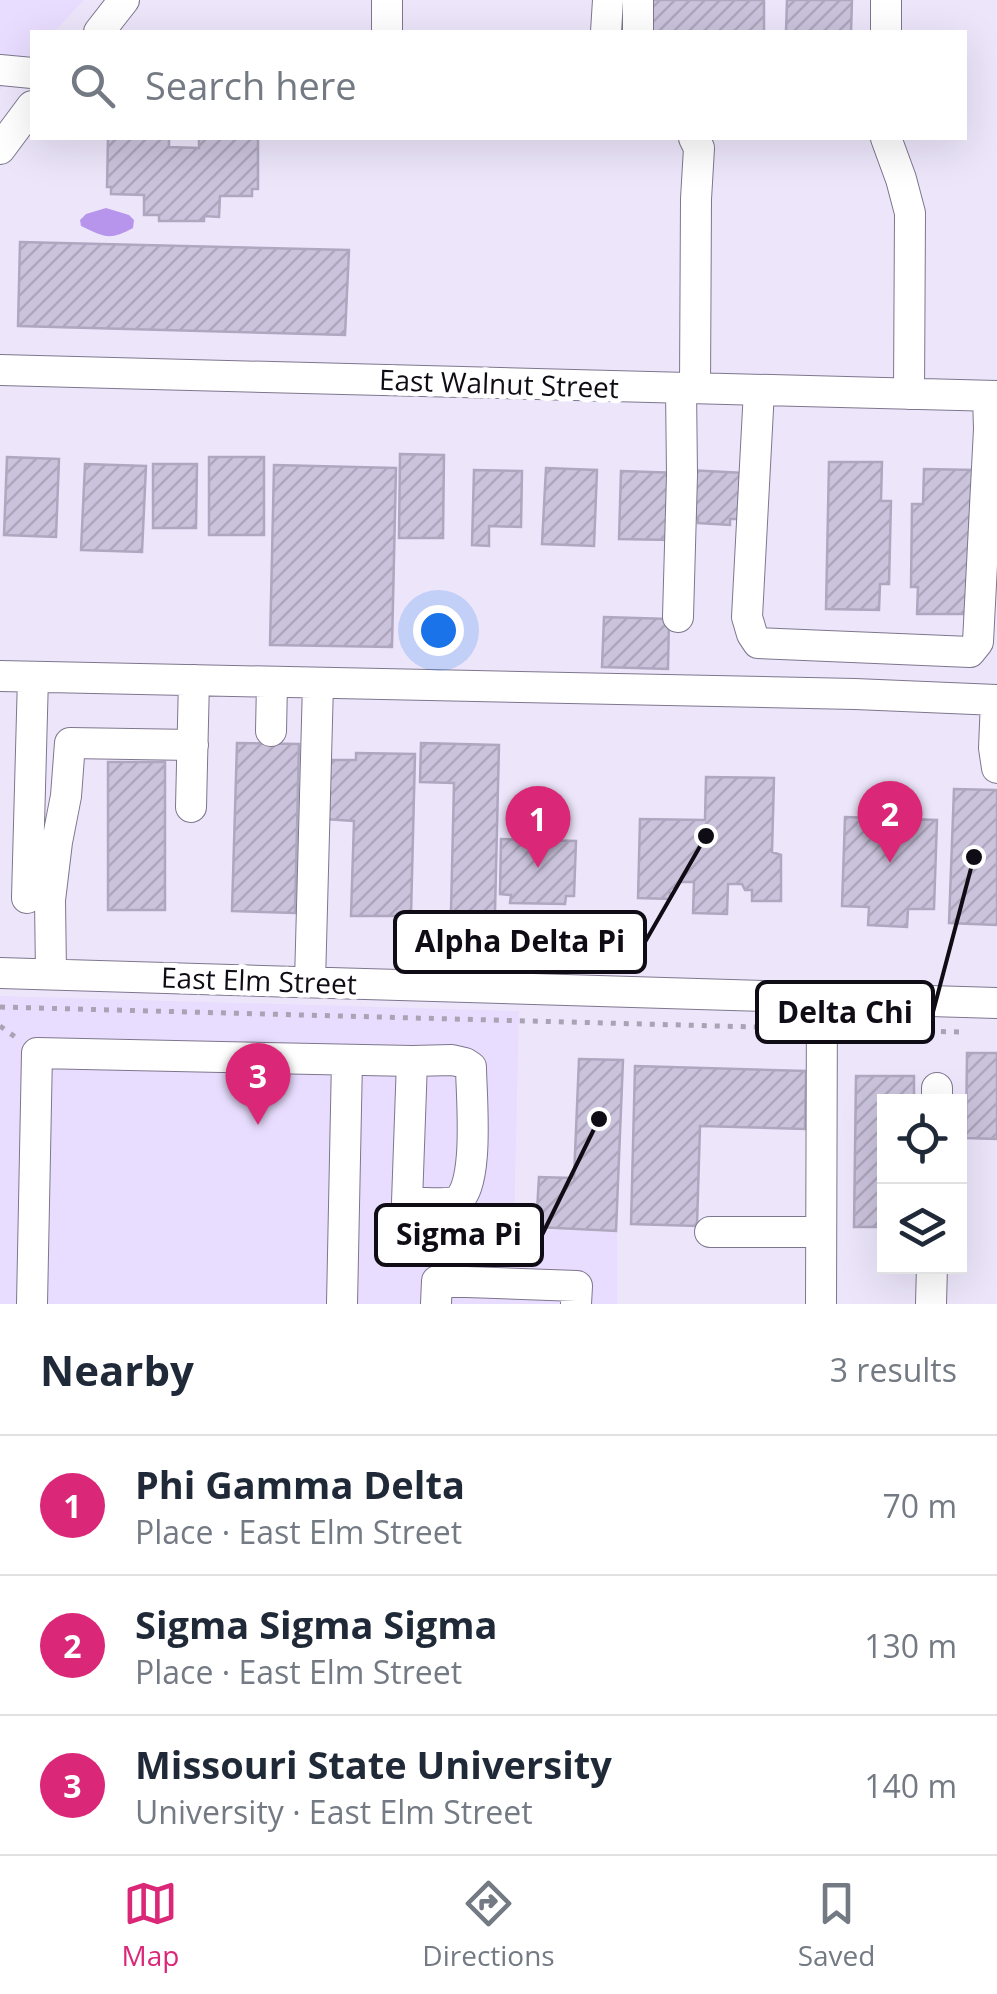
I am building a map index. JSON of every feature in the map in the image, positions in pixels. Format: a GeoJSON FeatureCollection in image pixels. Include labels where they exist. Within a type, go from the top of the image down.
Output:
{"type":"FeatureCollection","features":[{"type":"Feature","properties":{"kind":"street"},"geometry":{"type":"LineString","coordinates":[[102,30],[124,0]]}},
{"type":"Feature","properties":{"kind":"street"},"geometry":{"type":"LineString","coordinates":[[387,0],[387,30]]}},
{"type":"Feature","properties":{"kind":"street"},"geometry":{"type":"LineString","coordinates":[[606,30],[608,0]]}},
{"type":"Feature","properties":{"kind":"street"},"geometry":{"type":"LineString","coordinates":[[638,0],[638,30]]}},
{"type":"Feature","properties":{"kind":"street"},"geometry":{"type":"LineString","coordinates":[[886,0],[886,30]]}},
{"type":"Feature","properties":{"kind":"street"},"geometry":{"type":"LineString","coordinates":[[0,70],[30,73]]}},
{"type":"Feature","properties":{"kind":"street"},"geometry":{"type":"LineString","coordinates":[[0,149],[30,109]]}},
{"type":"Feature","properties":{"kind":"street"},"geometry":{"type":"LineString","coordinates":[[678,617],[699,148],[695,140]]}},
{"type":"Feature","properties":{"kind":"street"},"geometry":{"type":"LineString","coordinates":[[887,140],[910,213],[909,394]]}},
{"type":"Feature","properties":{"kind":"street","name":"East Walnut Street"},"geometry":{"type":"LineString","coordinates":[[0,370],[993,396]]}},
{"type":"Feature","properties":{"kind":"street"},"geometry":{"type":"LineString","coordinates":[[759,390],[747,617],[758,643],[970,652],[978,642],[993,396]]}},
{"type":"Feature","properties":{"kind":"street"},"geometry":{"type":"LineString","coordinates":[[0,676],[996,700],[997,768]]}},
{"type":"Feature","properties":{"kind":"street"},"geometry":{"type":"LineString","coordinates":[[27,898],[32,677]]}},
{"type":"Feature","properties":{"kind":"street"},"geometry":{"type":"LineString","coordinates":[[191,807],[194,680]]}},
{"type":"Feature","properties":{"kind":"street"},"geometry":{"type":"LineString","coordinates":[[271,732],[272,682]]}},
{"type":"Feature","properties":{"kind":"street"},"geometry":{"type":"LineString","coordinates":[[310,982],[318,684]]}},
{"type":"Feature","properties":{"kind":"street"},"geometry":{"type":"LineString","coordinates":[[52,974],[50,900],[70,743],[193,745]]}},
{"type":"Feature","properties":{"kind":"street","name":"East Elm Street"},"geometry":{"type":"LineString","coordinates":[[0,973],[997,1003]]}},
{"type":"Feature","properties":{"kind":"street"},"geometry":{"type":"LineString","coordinates":[[822,997],[822,1304]]}},
{"type":"Feature","properties":{"kind":"street"},"geometry":{"type":"LineString","coordinates":[[32,1304],[37,1053],[452,1060],[465,1063],[471,1068],[472,1156],[469,1182],[464,1195],[455,1202],[407,1202],[412,1061]]}},
{"type":"Feature","properties":{"kind":"street"},"geometry":{"type":"LineString","coordinates":[[342,1304],[346,1060]]}},
{"type":"Feature","properties":{"kind":"street"},"geometry":{"type":"LineString","coordinates":[[710,1232],[821,1232]]}},
{"type":"Feature","properties":{"kind":"street"},"geometry":{"type":"LineString","coordinates":[[931,1304],[932,1274]]}},
{"type":"Feature","properties":{"kind":"street"},"geometry":{"type":"LineString","coordinates":[[436,1304],[436,1281],[576,1286],[576,1304]]}},
{"type":"Feature","properties":{"kind":"path"},"geometry":{"type":"LineString","coordinates":[[0,1007],[958,1032]]}},
{"type":"Feature","properties":{"kind":"shaded area"},"geometry":{"type":"Polygon","coordinates":[[[0,0],[84,0],[56,30],[30,30],[30,57],[0,90],[0,0]]]}},
{"type":"Feature","properties":{"kind":"shaded area"},"geometry":{"type":"Polygon","coordinates":[[[106,208],[129,215],[134,220],[133,228],[107,236],[81,226],[80,220],[86,214],[106,208]]]}},
{"type":"Feature","properties":{"kind":"shaded area"},"geometry":{"type":"Polygon","coordinates":[[[0,996],[519,1011],[514,1229],[617,1232],[617,1304],[0,1304],[0,996]]]}},
{"type":"Feature","properties":{"kind":"building"},"geometry":{"type":"Polygon","coordinates":[[[650,0],[764,0],[764,30],[650,30],[650,0]]]}},
{"type":"Feature","properties":{"kind":"building"},"geometry":{"type":"Polygon","coordinates":[[[787,0],[852,0],[851,30],[786,30],[787,0]]]}},
{"type":"Feature","properties":{"kind":"building"},"geometry":{"type":"Polygon","coordinates":[[[108,140],[169,140],[169,147],[199,148],[199,140],[258,140],[258,189],[252,189],[252,196],[220,196],[219,217],[159,221],[159,215],[144,215],[144,195],[111,194],[111,187],[107,187],[108,140]]]}},
{"type":"Feature","properties":{"kind":"building"},"geometry":{"type":"Polygon","coordinates":[[[20,242],[349,250],[345,335],[18,326],[20,242]]]}},
{"type":"Feature","properties":{"kind":"building"},"geometry":{"type":"Polygon","coordinates":[[[400,454],[444,455],[443,538],[399,538],[400,454]]]}},
{"type":"Feature","properties":{"kind":"building"},"geometry":{"type":"Polygon","coordinates":[[[7,457],[59,459],[56,537],[4,535],[7,457]]]}},
{"type":"Feature","properties":{"kind":"building"},"geometry":{"type":"Polygon","coordinates":[[[209,457],[264,457],[264,535],[209,535],[209,457]]]}},
{"type":"Feature","properties":{"kind":"building"},"geometry":{"type":"Polygon","coordinates":[[[829,462],[882,462],[881,501],[891,501],[889,584],[880,584],[879,610],[826,609],[829,462]]]}},
{"type":"Feature","properties":{"kind":"building"},"geometry":{"type":"Polygon","coordinates":[[[85,464],[146,466],[142,552],[81,550],[85,464]]]}},
{"type":"Feature","properties":{"kind":"building"},"geometry":{"type":"Polygon","coordinates":[[[153,464],[197,464],[196,528],[153,528],[153,464]]]}},
{"type":"Feature","properties":{"kind":"building"},"geometry":{"type":"Polygon","coordinates":[[[274,465],[396,468],[392,647],[270,645],[274,465]]]}},
{"type":"Feature","properties":{"kind":"building"},"geometry":{"type":"Polygon","coordinates":[[[546,468],[597,470],[594,546],[542,544],[546,468]]]}},
{"type":"Feature","properties":{"kind":"building"},"geometry":{"type":"Polygon","coordinates":[[[924,469],[976,470],[975,614],[917,614],[918,587],[911,587],[912,504],[923,504],[924,469]]]}},
{"type":"Feature","properties":{"kind":"building"},"geometry":{"type":"Polygon","coordinates":[[[474,470],[522,471],[521,527],[489,526],[489,546],[472,545],[474,470]]]}},
{"type":"Feature","properties":{"kind":"building"},"geometry":{"type":"Polygon","coordinates":[[[688,470],[744,473],[741,519],[730,519],[730,525],[685,518],[688,470]]]}},
{"type":"Feature","properties":{"kind":"building"},"geometry":{"type":"Polygon","coordinates":[[[621,471],[679,473],[671,540],[619,539],[621,471]]]}},
{"type":"Feature","properties":{"kind":"building"},"geometry":{"type":"Polygon","coordinates":[[[604,617],[669,619],[668,669],[602,667],[604,617]]]}},
{"type":"Feature","properties":{"kind":"building"},"geometry":{"type":"Polygon","coordinates":[[[237,743],[299,744],[295,913],[232,911],[237,743]]]}},
{"type":"Feature","properties":{"kind":"building"},"geometry":{"type":"Polygon","coordinates":[[[421,743],[499,745],[495,912],[451,911],[454,783],[420,782],[421,743]]]}},
{"type":"Feature","properties":{"kind":"building"},"geometry":{"type":"Polygon","coordinates":[[[356,753],[415,754],[411,916],[351,916],[354,821],[325,819],[326,760],[356,760],[356,753]]]}},
{"type":"Feature","properties":{"kind":"building"},"geometry":{"type":"Polygon","coordinates":[[[108,762],[165,762],[165,910],[108,910],[108,762]]]}},
{"type":"Feature","properties":{"kind":"building"},"geometry":{"type":"Polygon","coordinates":[[[706,777],[774,778],[772,852],[781,855],[781,901],[752,901],[752,890],[745,890],[742,884],[728,884],[727,914],[693,913],[694,882],[679,882],[670,890],[670,899],[638,898],[640,819],[705,820],[706,777]]]}},
{"type":"Feature","properties":{"kind":"building"},"geometry":{"type":"Polygon","coordinates":[[[954,789],[997,790],[997,925],[949,923],[954,789]]]}},
{"type":"Feature","properties":{"kind":"building"},"geometry":{"type":"Polygon","coordinates":[[[845,817],[937,820],[934,909],[908,909],[907,927],[868,925],[869,907],[842,906],[845,817]]]}},
{"type":"Feature","properties":{"kind":"building"},"geometry":{"type":"Polygon","coordinates":[[[501,839],[576,841],[574,896],[566,896],[565,904],[510,903],[511,895],[500,894],[501,839]]]}},
{"type":"Feature","properties":{"kind":"building"},"geometry":{"type":"Polygon","coordinates":[[[967,1053],[997,1053],[997,1139],[967,1138],[967,1053]]]}},
{"type":"Feature","properties":{"kind":"building"},"geometry":{"type":"Polygon","coordinates":[[[579,1059],[623,1060],[616,1231],[536,1227],[539,1177],[574,1178],[579,1059]]]}},
{"type":"Feature","properties":{"kind":"building"},"geometry":{"type":"Polygon","coordinates":[[[635,1066],[806,1071],[805,1129],[700,1126],[697,1226],[631,1224],[635,1066]]]}},
{"type":"Feature","properties":{"kind":"building"},"geometry":{"type":"Polygon","coordinates":[[[856,1076],[914,1076],[914,1094],[877,1094],[877,1227],[854,1227],[856,1076]]]}},
{"type":"Feature","properties":{"kind":"place","name":"Alpha Delta Pi"},"geometry":{"type":"Point","coordinates":[706,836]}},
{"type":"Feature","properties":{"kind":"place","name":"Delta Chi"},"geometry":{"type":"Point","coordinates":[974,857]}},
{"type":"Feature","properties":{"kind":"place","name":"Sigma Sigma Sigma"},"geometry":{"type":"Point","coordinates":[890,863]}},
{"type":"Feature","properties":{"kind":"place","name":"Phi Gamma Delta"},"geometry":{"type":"Point","coordinates":[538,868]}},
{"type":"Feature","properties":{"kind":"place","name":"Sigma Pi"},"geometry":{"type":"Point","coordinates":[599,1119]}},
{"type":"Feature","properties":{"kind":"place","name":"Missouri State University"},"geometry":{"type":"Point","coordinates":[258,1125]}}]}
